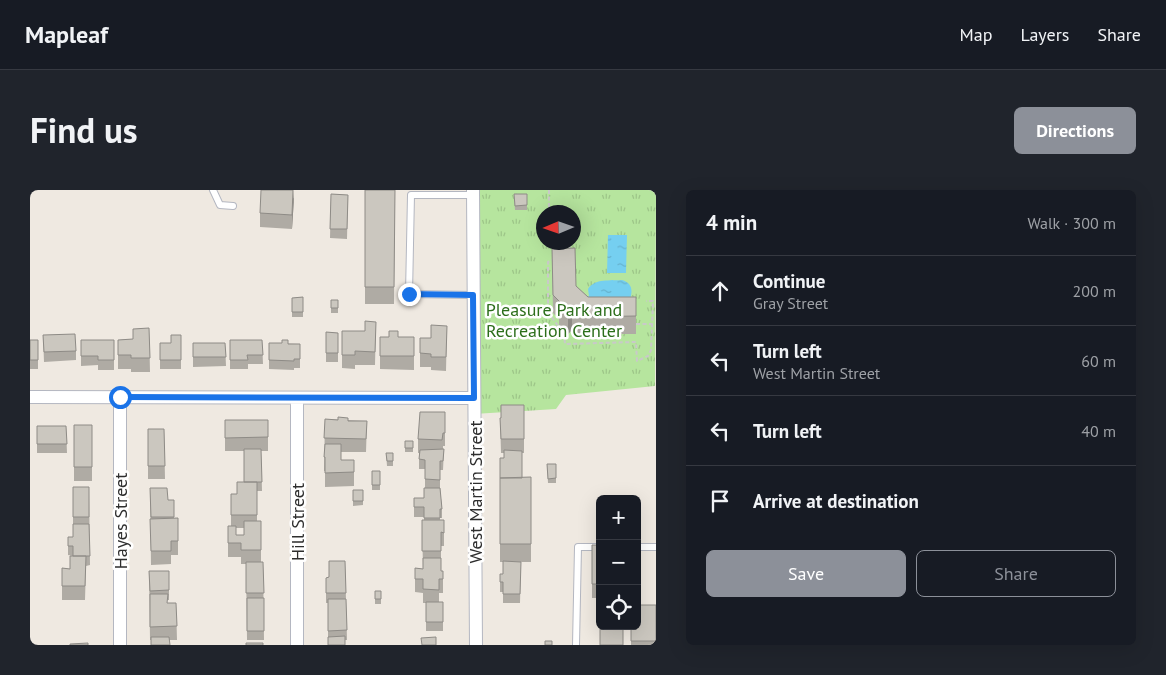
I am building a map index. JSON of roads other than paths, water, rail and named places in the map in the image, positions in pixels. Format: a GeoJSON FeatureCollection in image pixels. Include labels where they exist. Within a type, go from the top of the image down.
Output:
{"type":"FeatureCollection","features":[{"type":"Feature","properties":{"kind":"street","name":"West Martin Street"},"geometry":{"type":"LineString","coordinates":[[473,193],[476,645]]}},
{"type":"Feature","properties":{"kind":"street"},"geometry":{"type":"LineString","coordinates":[[30,396],[474,398]]}},
{"type":"Feature","properties":{"kind":"street","name":"Hayes Street"},"geometry":{"type":"LineString","coordinates":[[120,397],[120,645]]}},
{"type":"Feature","properties":{"kind":"street","name":"Hill Street"},"geometry":{"type":"LineString","coordinates":[[297,398],[298,645]]}},
{"type":"Feature","properties":{"kind":"lane"},"geometry":{"type":"LineString","coordinates":[[213,190],[220,205],[233,206]]}},
{"type":"Feature","properties":{"kind":"lane"},"geometry":{"type":"LineString","coordinates":[[473,193],[437,193],[410,196],[409,294],[473,295]]}},
{"type":"Feature","properties":{"kind":"lane"},"geometry":{"type":"LineString","coordinates":[[576,645],[578,547],[596,547]]}},
{"type":"Feature","properties":{"kind":"lane"},"geometry":{"type":"LineString","coordinates":[[641,547],[656,547]]}},
{"type":"Feature","properties":{"kind":"water"},"geometry":{"type":"Polygon","coordinates":[[[608,235],[627,235],[626,273],[607,273],[608,235]]]}},
{"type":"Feature","properties":{"kind":"water"},"geometry":{"type":"Polygon","coordinates":[[[622,280],[631,287],[630,299],[586,298],[589,296],[588,289],[595,283],[622,280]]]}},
{"type":"Feature","properties":{"kind":"park label","name":"Pleasure Park and Recreation Center"},"geometry":{"type":"Point","coordinates":[554,319]}}]}
